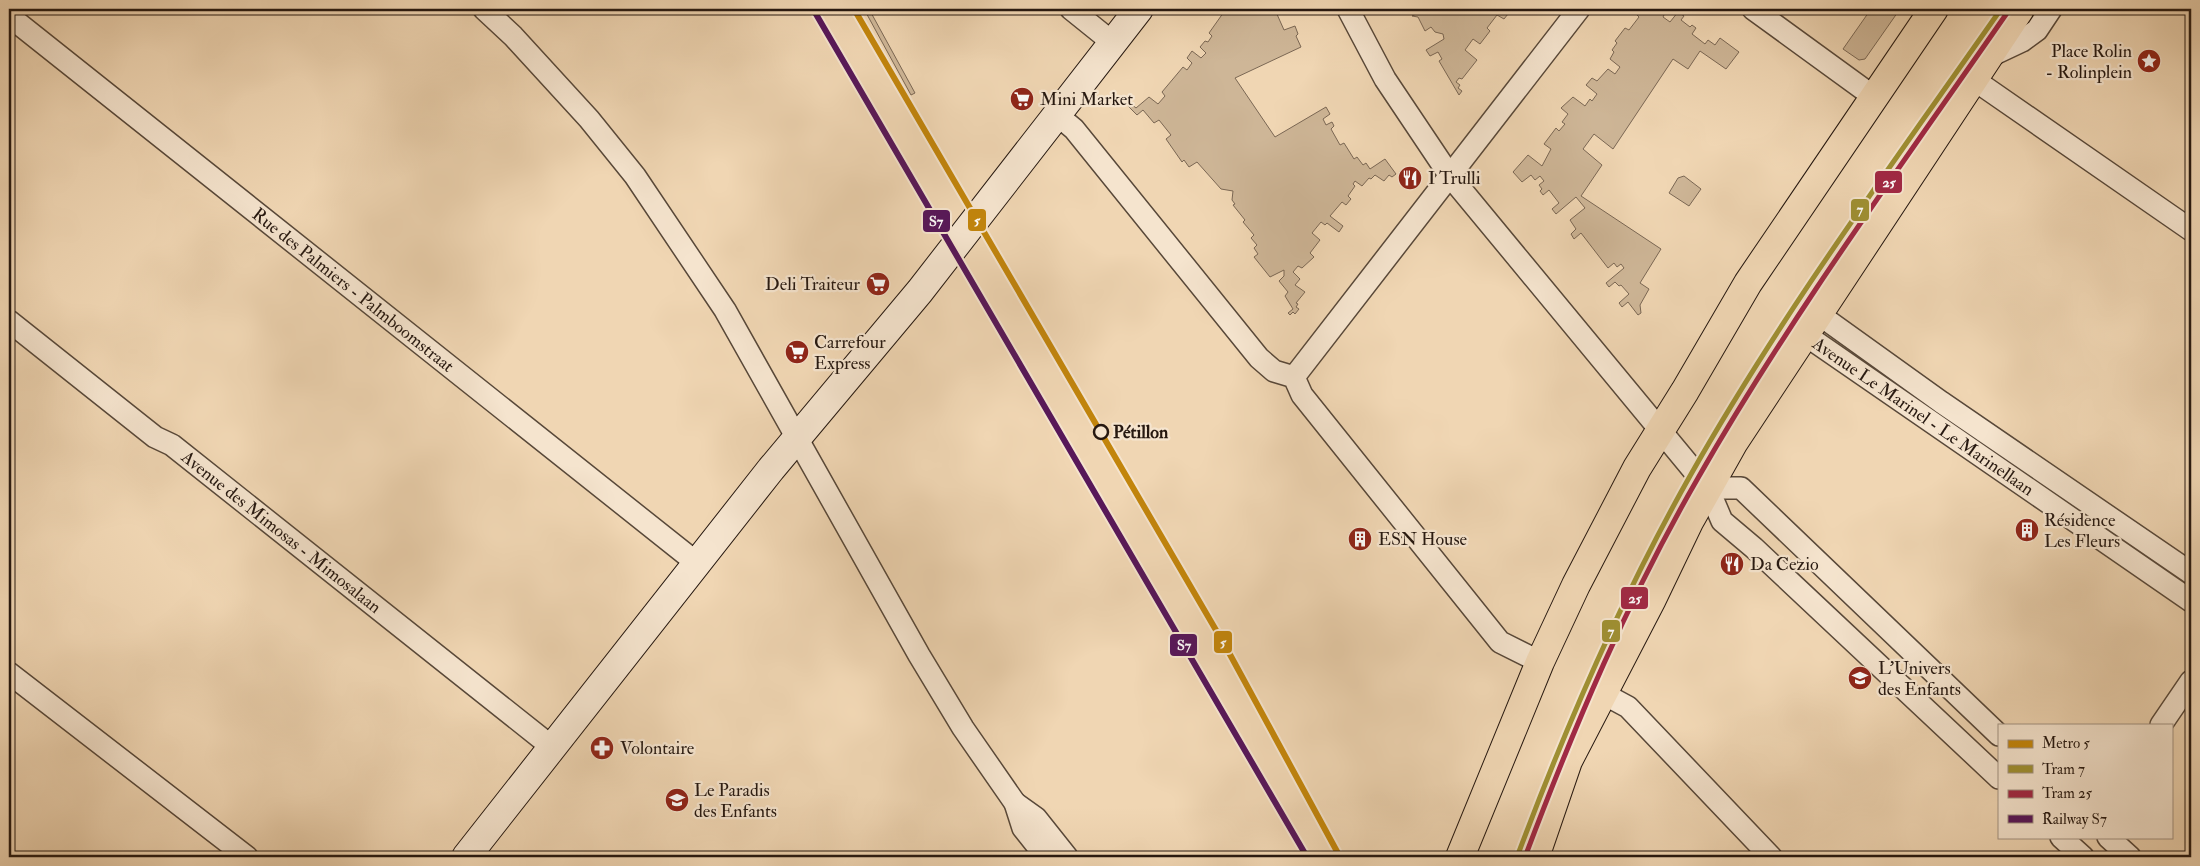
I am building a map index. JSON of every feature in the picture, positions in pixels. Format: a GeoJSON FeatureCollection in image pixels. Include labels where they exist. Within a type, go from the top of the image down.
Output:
{"type":"FeatureCollection","features":[{"type":"Feature","properties":{"kind":"main road"},"geometry":{"type":"LineString","coordinates":[[1460,857],[1540,662],[1576,585],[1637,468],[1748,283],[1934,9]]}},
{"type":"Feature","properties":{"kind":"main road"},"geometry":{"type":"LineString","coordinates":[[1534,857],[1568,761],[1708,488],[1734,442],[2020,9]]}},
{"type":"Feature","properties":{"kind":"street"},"geometry":{"type":"LineString","coordinates":[[484,9],[513,36],[589,119],[635,176],[725,310],[919,655],[963,728],[1015,804],[1023,828],[1046,857]]}},
{"type":"Feature","properties":{"kind":"street"},"geometry":{"type":"LineString","coordinates":[[1071,9],[1112,42]]}},
{"type":"Feature","properties":{"kind":"street"},"geometry":{"type":"LineString","coordinates":[[466,857],[797,438],[920,291],[994,193],[1139,9]]}},
{"type":"Feature","properties":{"kind":"street"},"geometry":{"type":"LineString","coordinates":[[1348,9],[1385,80],[1450,176],[1708,488],[1722,521],[1998,777]]}},
{"type":"Feature","properties":{"kind":"street"},"geometry":{"type":"LineString","coordinates":[[1294,377],[1579,9]]}},
{"type":"Feature","properties":{"kind":"street"},"geometry":{"type":"LineString","coordinates":[[1753,9],[1874,97]]}},
{"type":"Feature","properties":{"kind":"street"},"geometry":{"type":"LineString","coordinates":[[2051,9],[2037,30],[1979,69],[2191,230]]}},
{"type":"Feature","properties":{"kind":"street","name":"Rue des Palmiers - Palmboomstraat"},"geometry":{"type":"LineString","coordinates":[[9,16],[698,564]]}},
{"type":"Feature","properties":{"kind":"street"},"geometry":{"type":"LineString","coordinates":[[1056,114],[1074,129],[1259,358],[1274,371],[1294,377],[1302,394],[1500,642],[1540,662]]}},
{"type":"Feature","properties":{"kind":"street","name":"Avenue des Mimosas - Mimosalaan"},"geometry":{"type":"LineString","coordinates":[[9,321],[155,437],[172,445],[552,747]]}},
{"type":"Feature","properties":{"kind":"street","name":"Avenue Le Marinel - Le Marinellaan"},"geometry":{"type":"LineString","coordinates":[[1811,324],[1956,413],[2191,573]]}},
{"type":"Feature","properties":{"kind":"street","name":"Avenue Le Marinel - Le Marinellaan"},"geometry":{"type":"LineString","coordinates":[[1811,324],[2191,601]]}},
{"type":"Feature","properties":{"kind":"street"},"geometry":{"type":"LineString","coordinates":[[1708,488],[1741,488],[1998,734]]}},
{"type":"Feature","properties":{"kind":"street"},"geometry":{"type":"LineString","coordinates":[[1850,638],[1872,614]]}},
{"type":"Feature","properties":{"kind":"street"},"geometry":{"type":"LineString","coordinates":[[9,673],[247,857]]}},
{"type":"Feature","properties":{"kind":"street"},"geometry":{"type":"LineString","coordinates":[[2162,724],[2191,681]]}},
{"type":"Feature","properties":{"kind":"street"},"geometry":{"type":"LineString","coordinates":[[1602,694],[1628,707],[1771,857]]}},
{"type":"Feature","properties":{"kind":"street"},"geometry":{"type":"LineString","coordinates":[[1015,804],[1036,818],[1067,857]]}},
{"type":"Feature","properties":{"kind":"street"},"geometry":{"type":"LineString","coordinates":[[2109,838],[2130,857]]}},
{"type":"Feature","properties":{"kind":"shaded area"},"geometry":{"type":"Polygon","coordinates":[[[864,9],[869,9],[915,93],[911,95],[864,9]]]}},
{"type":"Feature","properties":{"kind":"shaded area"},"geometry":{"type":"Polygon","coordinates":[[[1226,9],[1279,9],[1276,12],[1284,30],[1295,26],[1298,34],[1296,36],[1301,47],[1235,78],[1275,137],[1326,107],[1330,114],[1323,119],[1326,125],[1332,122],[1334,126],[1331,129],[1340,145],[1344,143],[1354,159],[1357,157],[1363,165],[1366,163],[1370,169],[1385,159],[1396,174],[1392,177],[1389,175],[1384,181],[1375,175],[1371,179],[1369,178],[1362,186],[1355,181],[1353,184],[1355,186],[1348,196],[1351,199],[1346,205],[1342,202],[1330,216],[1343,226],[1339,232],[1327,223],[1325,225],[1321,222],[1312,233],[1320,240],[1310,253],[1314,257],[1302,268],[1298,266],[1293,272],[1300,279],[1295,285],[1305,292],[1296,303],[1298,304],[1296,307],[1299,309],[1295,314],[1293,312],[1290,315],[1288,313],[1293,309],[1285,296],[1288,292],[1279,281],[1284,276],[1284,270],[1270,277],[1254,257],[1258,254],[1254,248],[1257,245],[1251,238],[1254,235],[1243,222],[1245,220],[1233,205],[1235,204],[1232,200],[1233,191],[1221,189],[1197,162],[1189,167],[1184,160],[1182,162],[1166,139],[1171,135],[1159,120],[1154,123],[1143,110],[1137,115],[1127,105],[1123,104],[1126,100],[1136,108],[1149,97],[1158,104],[1165,96],[1162,92],[1183,67],[1187,70],[1192,63],[1187,58],[1192,51],[1201,58],[1206,53],[1200,47],[1205,41],[1208,42],[1212,36],[1209,33],[1226,9]]]}},
{"type":"Feature","properties":{"kind":"shaded area"},"geometry":{"type":"Polygon","coordinates":[[[1417,9],[1503,9],[1508,14],[1504,19],[1497,15],[1487,28],[1490,31],[1480,44],[1473,39],[1465,50],[1477,60],[1462,79],[1459,78],[1456,82],[1460,85],[1458,88],[1462,91],[1459,95],[1439,61],[1442,59],[1438,52],[1430,56],[1426,50],[1444,39],[1443,34],[1435,32],[1431,27],[1425,31],[1418,17],[1412,16],[1416,14],[1417,9]]]}},
{"type":"Feature","properties":{"kind":"shaded area"},"geometry":{"type":"Polygon","coordinates":[[[1640,9],[1663,9],[1666,11],[1663,17],[1670,22],[1678,12],[1684,16],[1681,20],[1690,27],[1692,25],[1696,28],[1692,34],[1705,44],[1708,40],[1715,45],[1720,38],[1739,52],[1726,69],[1700,51],[1688,69],[1673,59],[1613,149],[1594,134],[1583,149],[1602,165],[1581,196],[1661,249],[1640,283],[1649,289],[1640,305],[1641,313],[1638,315],[1628,302],[1622,307],[1619,303],[1629,294],[1621,285],[1619,286],[1615,282],[1609,287],[1606,283],[1624,268],[1621,264],[1617,267],[1614,263],[1608,268],[1581,233],[1574,239],[1571,234],[1576,229],[1570,220],[1585,208],[1576,197],[1556,214],[1552,209],[1559,203],[1549,190],[1543,195],[1540,191],[1542,189],[1539,185],[1544,181],[1540,176],[1535,180],[1531,175],[1522,182],[1513,172],[1528,155],[1542,166],[1551,149],[1544,144],[1556,128],[1559,131],[1565,124],[1562,122],[1568,114],[1561,108],[1573,97],[1585,106],[1597,94],[1586,85],[1592,78],[1597,81],[1608,69],[1615,74],[1620,67],[1610,59],[1614,52],[1612,50],[1617,43],[1615,41],[1625,28],[1629,30],[1639,17],[1636,14],[1640,9]]]}},
{"type":"Feature","properties":{"kind":"shaded area"},"geometry":{"type":"Polygon","coordinates":[[[1871,9],[1900,9],[1865,59],[1859,60],[1843,49],[1871,9]]]}},
{"type":"Feature","properties":{"kind":"shaded area"},"geometry":{"type":"Polygon","coordinates":[[[1684,176],[1701,189],[1689,206],[1669,193],[1678,178],[1684,176]]]}},
{"type":"Feature","properties":{"kind":"metro line","name":"5"},"geometry":{"type":"LineString","coordinates":[[854,9],[1227,649],[1340,857]]}},
{"type":"Feature","properties":{"kind":"tram line","name":"7"},"geometry":{"type":"LineString","coordinates":[[1517,857],[1555,759],[1596,663],[1641,569],[1690,476],[1725,415],[1801,297],[2001,9]]}},
{"type":"Feature","properties":{"kind":"tram line","name":"25"},"geometry":{"type":"LineString","coordinates":[[1525,857],[1563,760],[1625,617],[1672,524],[1698,478],[1733,418],[1808,300],[2007,13]]}},
{"type":"Feature","properties":{"kind":"rail line","name":"S7"},"geometry":{"type":"LineString","coordinates":[[813,9],[1307,857]]}},
{"type":"Feature","properties":{"kind":"place","name":"Place Rolin - Rolinplein"},"geometry":{"type":"Point","coordinates":[2149,61]}},
{"type":"Feature","properties":{"kind":"place","name":"Mini Market"},"geometry":{"type":"Point","coordinates":[1022,99]}},
{"type":"Feature","properties":{"kind":"place","name":"I Trulli"},"geometry":{"type":"Point","coordinates":[1410,178]}},
{"type":"Feature","properties":{"kind":"place","name":"Deli Traiteur"},"geometry":{"type":"Point","coordinates":[878,284]}},
{"type":"Feature","properties":{"kind":"place","name":"Carrefour Express"},"geometry":{"type":"Point","coordinates":[797,352]}},
{"type":"Feature","properties":{"kind":"place","name":"Pétillon"},"geometry":{"type":"Point","coordinates":[1101,432]}},
{"type":"Feature","properties":{"kind":"place","name":"Résidence Les Fleurs"},"geometry":{"type":"Point","coordinates":[2027,530]}},
{"type":"Feature","properties":{"kind":"place","name":"ESN House"},"geometry":{"type":"Point","coordinates":[1360,539]}},
{"type":"Feature","properties":{"kind":"place","name":"Da Cezio"},"geometry":{"type":"Point","coordinates":[1732,564]}},
{"type":"Feature","properties":{"kind":"place","name":"L'Univers des Enfants"},"geometry":{"type":"Point","coordinates":[1860,678]}},
{"type":"Feature","properties":{"kind":"place","name":"Volontaire"},"geometry":{"type":"Point","coordinates":[602,748]}},
{"type":"Feature","properties":{"kind":"place","name":"Le Paradis des Enfants"},"geometry":{"type":"Point","coordinates":[677,800]}}]}
